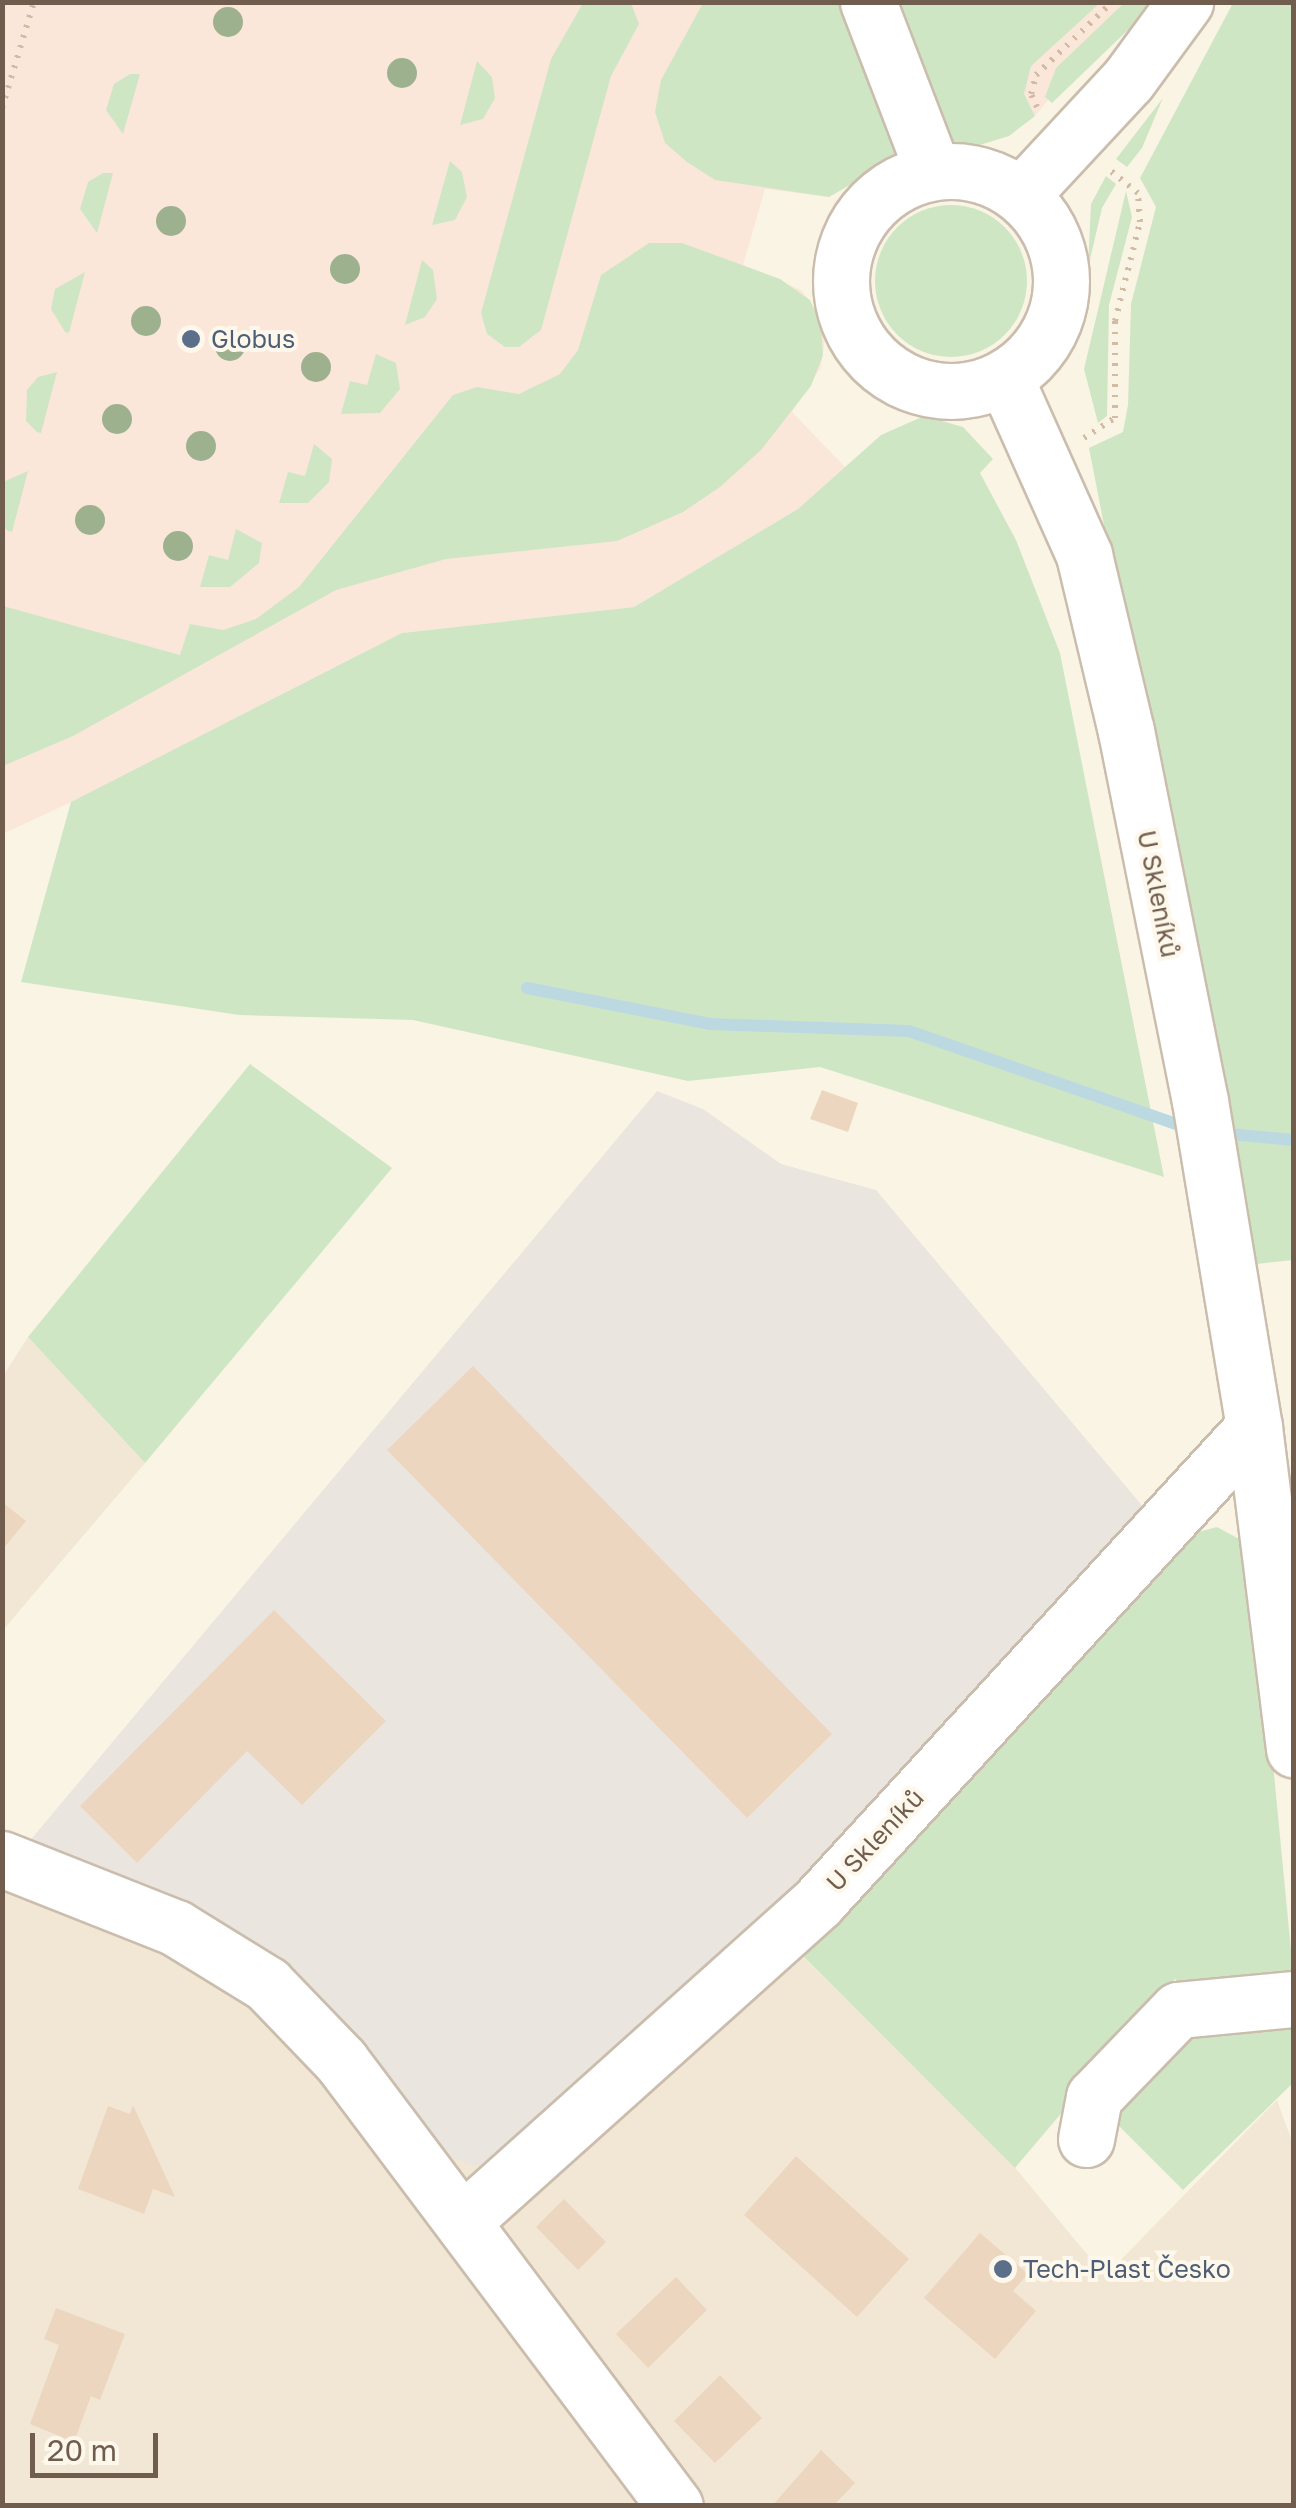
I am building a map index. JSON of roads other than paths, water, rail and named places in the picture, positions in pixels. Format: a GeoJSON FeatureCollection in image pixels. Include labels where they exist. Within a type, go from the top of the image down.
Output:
{"type":"FeatureCollection","features":[{"type":"Feature","properties":{"kind":"street"},"geometry":{"type":"LineString","coordinates":[[868,2],[933,171]]}},
{"type":"Feature","properties":{"kind":"street"},"geometry":{"type":"LineString","coordinates":[[1021,195],[1072,144],[1185,2]]}},
{"type":"Feature","properties":{"kind":"street"},"geometry":{"type":"LineString","coordinates":[[964,170],[1021,195],[1056,245],[1059,306],[1048,335],[1005,378],[969,390],[930,390],[883,369],[850,327],[840,275],[858,220],[904,180],[933,171],[964,170]]}},
{"type":"Feature","properties":{"kind":"street","name":"U Skleníků"},"geometry":{"type":"LineString","coordinates":[[1005,378],[1084,555],[1200,1101],[1254,1427],[1283,1561],[1294,1750]]}},
{"type":"Feature","properties":{"kind":"street","name":"U Skleníků"},"geometry":{"type":"LineString","coordinates":[[464,2220],[819,1900],[1254,1427]]}},
{"type":"Feature","properties":{"kind":"street"},"geometry":{"type":"LineString","coordinates":[[2,1859],[176,1928],[268,1984],[341,2061],[464,2220],[674,2506]]}},
{"type":"Feature","properties":{"kind":"street"},"geometry":{"type":"LineString","coordinates":[[1086,2139],[1094,2097],[1178,2010],[1294,1999]]}},
{"type":"Feature","properties":{"kind":"waterway"},"geometry":{"type":"LineString","coordinates":[[527,988],[710,1024],[909,1031],[1193,1130]]}},
{"type":"Feature","properties":{"kind":"waterway"},"geometry":{"type":"LineString","coordinates":[[1218,1133],[1294,1140]]}},
{"type":"Feature","properties":{"kind":"place","name":"Globus"},"geometry":{"type":"Point","coordinates":[191,339]}},
{"type":"Feature","properties":{"kind":"place","name":"Tech-Plast Česko"},"geometry":{"type":"Point","coordinates":[1003,2269]}}]}
